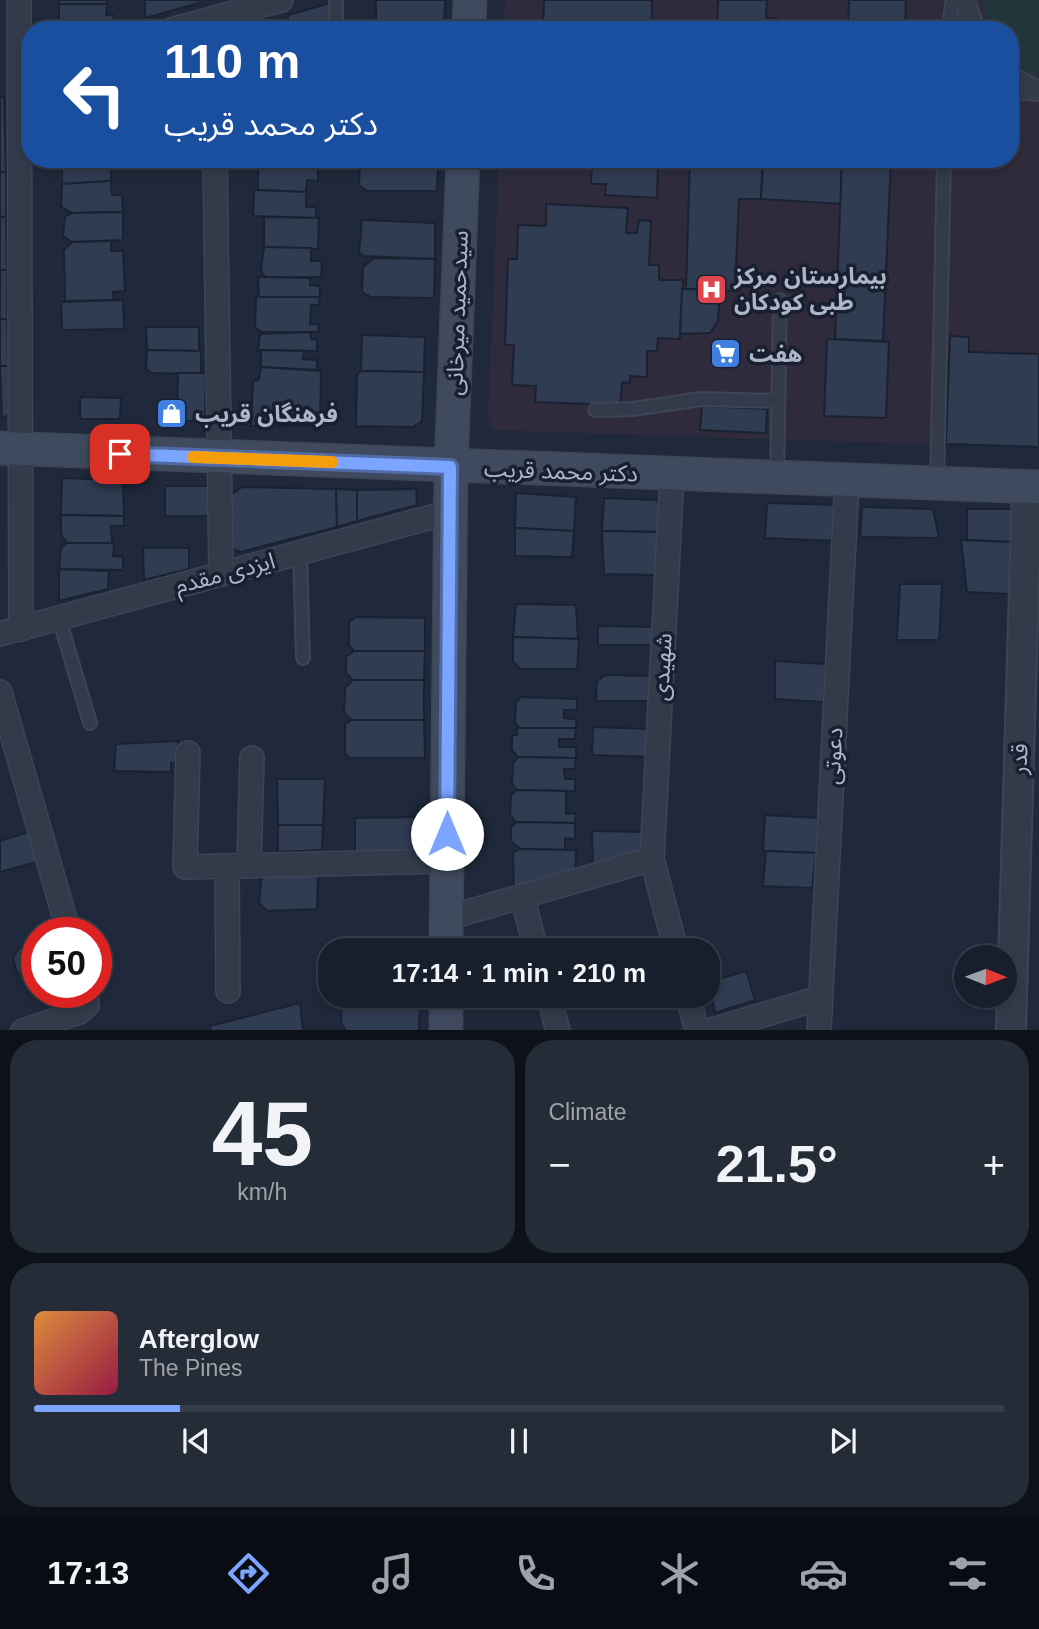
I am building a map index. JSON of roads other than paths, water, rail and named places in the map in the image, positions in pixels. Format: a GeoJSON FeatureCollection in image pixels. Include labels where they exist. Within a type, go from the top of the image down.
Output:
{"type":"FeatureCollection","features":[{"type":"Feature","properties":{"kind":"main road"},"geometry":{"type":"LineString","coordinates":[[469,21],[470,0]]}},
{"type":"Feature","properties":{"kind":"main road","name":"سیدحمید میرخانی"},"geometry":{"type":"LineString","coordinates":[[446,938],[450,467],[463,168]]}},
{"type":"Feature","properties":{"kind":"main road","name":"دکتر محمد قریب"},"geometry":{"type":"LineString","coordinates":[[11,449],[1033,487]]}},
{"type":"Feature","properties":{"kind":"main road"},"geometry":{"type":"LineString","coordinates":[[446,1008],[446,1030]]}},
{"type":"Feature","properties":{"kind":"street"},"geometry":{"type":"LineString","coordinates":[[10,631],[19,0]]}},
{"type":"Feature","properties":{"kind":"street"},"geometry":{"type":"LineString","coordinates":[[214,16],[281,0]]}},
{"type":"Feature","properties":{"kind":"street"},"geometry":{"type":"LineString","coordinates":[[215,168],[221,574]]}},
{"type":"Feature","properties":{"kind":"street","name":"شهیدی"},"geometry":{"type":"LineString","coordinates":[[672,475],[652,859],[673,938]]}},
{"type":"Feature","properties":{"kind":"street","name":"دعوتی"},"geometry":{"type":"LineString","coordinates":[[820,1030],[847,481]]}},
{"type":"Feature","properties":{"kind":"street","name":"قدر"},"geometry":{"type":"LineString","coordinates":[[1011,1030],[1033,487]]}},
{"type":"Feature","properties":{"kind":"street","name":"ایزدی مقدم"},"geometry":{"type":"LineString","coordinates":[[10,631],[450,512]]}},
{"type":"Feature","properties":{"kind":"street"},"geometry":{"type":"LineString","coordinates":[[0,692],[64,917]]}},
{"type":"Feature","properties":{"kind":"street"},"geometry":{"type":"LineString","coordinates":[[188,753],[185,867],[447,861]]}},
{"type":"Feature","properties":{"kind":"street"},"geometry":{"type":"LineString","coordinates":[[228,991],[238,866],[252,758]]}},
{"type":"Feature","properties":{"kind":"street"},"geometry":{"type":"LineString","coordinates":[[447,918],[652,859]]}},
{"type":"Feature","properties":{"kind":"street"},"geometry":{"type":"LineString","coordinates":[[522,896],[533,938]]}},
{"type":"Feature","properties":{"kind":"street"},"geometry":{"type":"LineString","coordinates":[[712,1030],[820,998]]}},
{"type":"Feature","properties":{"kind":"street"},"geometry":{"type":"LineString","coordinates":[[26,1030],[84,1008]]}},
{"type":"Feature","properties":{"kind":"street"},"geometry":{"type":"LineString","coordinates":[[552,1008],[558,1030]]}},
{"type":"Feature","properties":{"kind":"street"},"geometry":{"type":"LineString","coordinates":[[691,1008],[697,1030]]}},
{"type":"Feature","properties":{"kind":"lane"},"geometry":{"type":"LineString","coordinates":[[336,0],[336,21]]}},
{"type":"Feature","properties":{"kind":"lane"},"geometry":{"type":"LineString","coordinates":[[950,21],[953,0]]}},
{"type":"Feature","properties":{"kind":"lane"},"geometry":{"type":"LineString","coordinates":[[965,21],[966,0]]}},
{"type":"Feature","properties":{"kind":"lane"},"geometry":{"type":"LineString","coordinates":[[966,0],[974,21]]}},
{"type":"Feature","properties":{"kind":"lane"},"geometry":{"type":"LineString","coordinates":[[1019,78],[1039,88]]}},
{"type":"Feature","properties":{"kind":"lane"},"geometry":{"type":"LineString","coordinates":[[1019,92],[1039,94]]}},
{"type":"Feature","properties":{"kind":"lane"},"geometry":{"type":"LineString","coordinates":[[937,484],[940,451],[944,168]]}},
{"type":"Feature","properties":{"kind":"lane"},"geometry":{"type":"LineString","coordinates":[[778,479],[780,299]]}},
{"type":"Feature","properties":{"kind":"lane"},"geometry":{"type":"LineString","coordinates":[[595,410],[633,409],[693,399],[778,401]]}},
{"type":"Feature","properties":{"kind":"lane"},"geometry":{"type":"LineString","coordinates":[[300,552],[303,658]]}},
{"type":"Feature","properties":{"kind":"lane"},"geometry":{"type":"LineString","coordinates":[[59,618],[90,723]]}},
{"type":"Feature","properties":{"kind":"place","name":"بیمارستان مرکز طبی کودکان"},"geometry":{"type":"Point","coordinates":[711,289]}},
{"type":"Feature","properties":{"kind":"place","name":"هفت"},"geometry":{"type":"Point","coordinates":[726,354]}},
{"type":"Feature","properties":{"kind":"place","name":"فرهنگان قریب"},"geometry":{"type":"Point","coordinates":[172,414]}}]}
